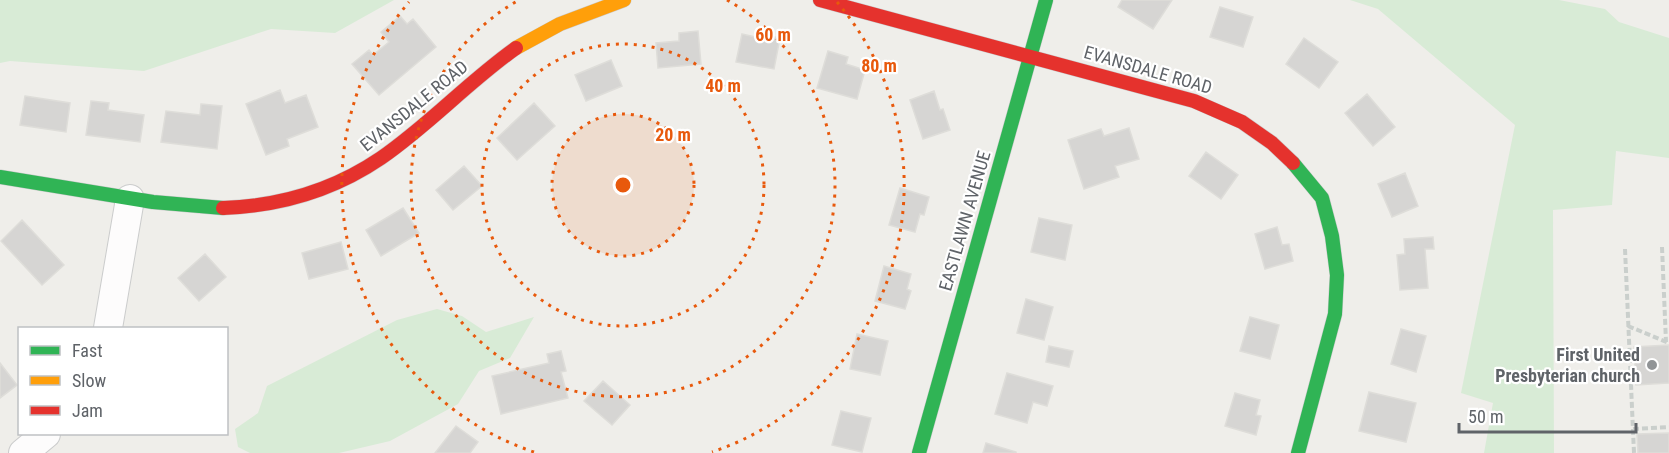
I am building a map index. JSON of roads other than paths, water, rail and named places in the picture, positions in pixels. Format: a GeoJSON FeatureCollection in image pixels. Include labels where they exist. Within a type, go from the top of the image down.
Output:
{"type":"FeatureCollection","features":[{"type":"Feature","properties":{"kind":"street","name":"EVANSDALE ROAD"},"geometry":{"type":"LineString","coordinates":[[0,177],[58,185],[130,200],[208,209],[248,207],[280,202],[319,191],[356,174],[383,156],[516,48],[563,22],[624,0]]}},
{"type":"Feature","properties":{"kind":"street","name":"EVANSDALE ROAD"},"geometry":{"type":"LineString","coordinates":[[820,0],[1194,100],[1242,122],[1272,143],[1299,168],[1322,198],[1332,236],[1337,275],[1335,314],[1298,453]]}},
{"type":"Feature","properties":{"kind":"street","name":"EASTLAWN AVENUE"},"geometry":{"type":"LineString","coordinates":[[920,453],[1046,0]]}},
{"type":"Feature","properties":{"kind":"street"},"geometry":{"type":"LineString","coordinates":[[108,327],[130,200]]}},
{"type":"Feature","properties":{"kind":"street"},"geometry":{"type":"LineString","coordinates":[[23,453],[45,435]]}},
{"type":"Feature","properties":{"kind":"place","name":"First United Presbyterian church"},"geometry":{"type":"Point","coordinates":[1652,365]}}]}
